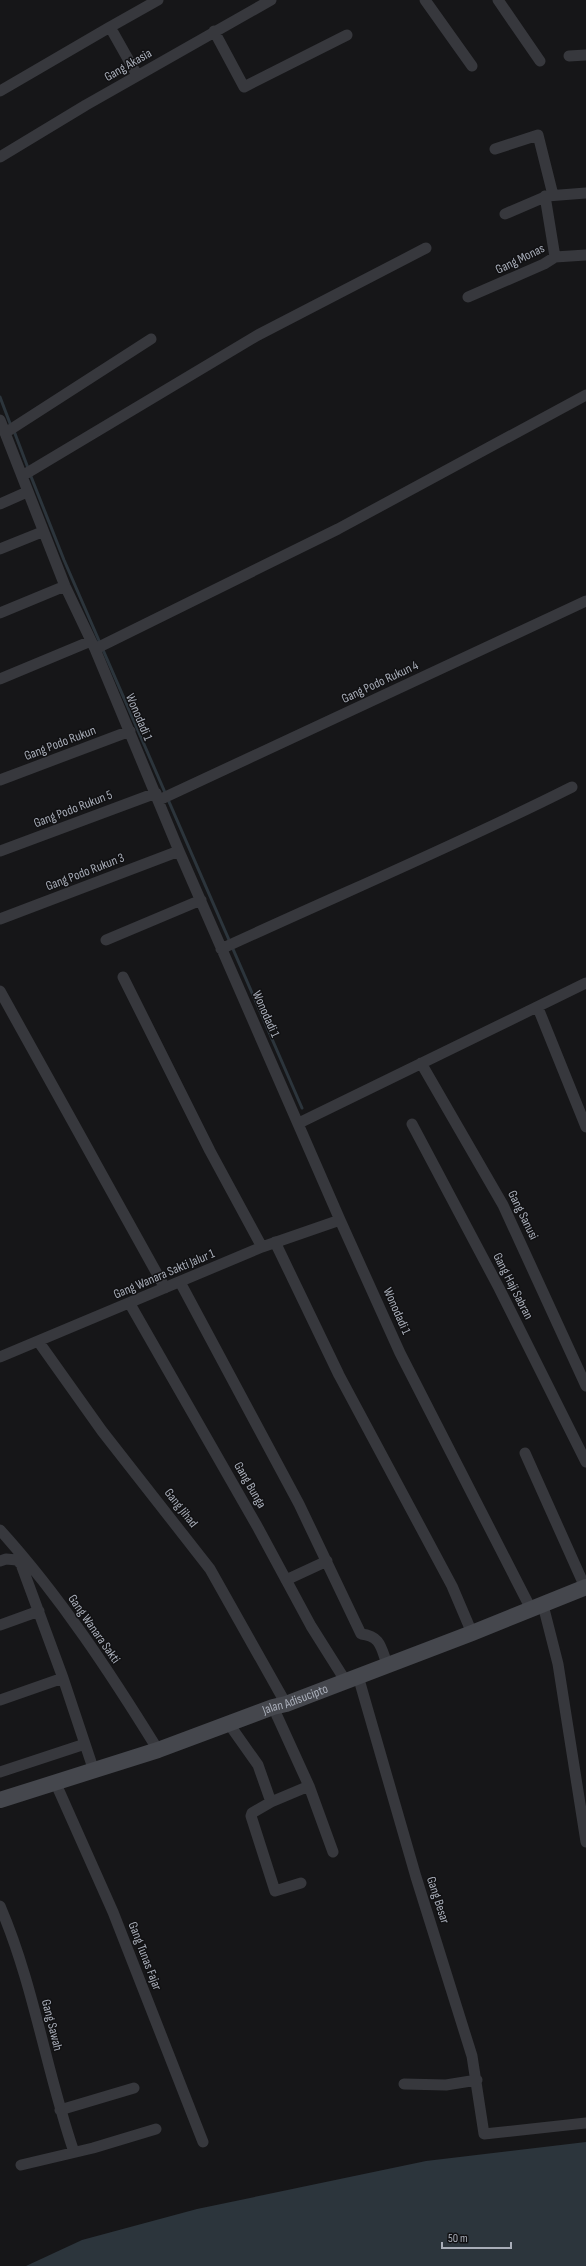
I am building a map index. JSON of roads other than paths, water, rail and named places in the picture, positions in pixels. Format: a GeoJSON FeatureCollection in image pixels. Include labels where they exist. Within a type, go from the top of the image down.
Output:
{"type":"FeatureCollection","features":[{"type":"Feature","properties":{"kind":"main road","name":"Jalan Adisucipto"},"geometry":{"type":"LineString","coordinates":[[0,1800],[94,1772],[279,1706],[472,1633],[585,1587]]}},
{"type":"Feature","properties":{"kind":"street"},"geometry":{"type":"LineString","coordinates":[[0,91],[158,0]]}},
{"type":"Feature","properties":{"kind":"street","name":"Gang Akasia"},"geometry":{"type":"LineString","coordinates":[[0,157],[137,75],[271,0]]}},
{"type":"Feature","properties":{"kind":"street"},"geometry":{"type":"LineString","coordinates":[[425,0],[472,66]]}},
{"type":"Feature","properties":{"kind":"street"},"geometry":{"type":"LineString","coordinates":[[498,0],[540,61]]}},
{"type":"Feature","properties":{"kind":"street"},"geometry":{"type":"LineString","coordinates":[[110,27],[137,75]]}},
{"type":"Feature","properties":{"kind":"street"},"geometry":{"type":"LineString","coordinates":[[214,31],[244,87],[347,35]]}},
{"type":"Feature","properties":{"kind":"street"},"geometry":{"type":"LineString","coordinates":[[569,56],[586,55]]}},
{"type":"Feature","properties":{"kind":"street"},"geometry":{"type":"LineString","coordinates":[[495,149],[538,135],[549,196],[555,257]]}},
{"type":"Feature","properties":{"kind":"street"},"geometry":{"type":"LineString","coordinates":[[505,214],[549,196],[586,193]]}},
{"type":"Feature","properties":{"kind":"street"},"geometry":{"type":"LineString","coordinates":[[23,476],[258,335],[426,248]]}},
{"type":"Feature","properties":{"kind":"street","name":"Gang Monas"},"geometry":{"type":"LineString","coordinates":[[468,297],[544,264],[555,257],[586,255]]}},
{"type":"Feature","properties":{"kind":"street"},"geometry":{"type":"LineString","coordinates":[[9,430],[151,339]]}},
{"type":"Feature","properties":{"kind":"street"},"geometry":{"type":"LineString","coordinates":[[0,680],[120,637],[338,529],[586,395]]}},
{"type":"Feature","properties":{"kind":"street","name":"Wonodadi 1"},"geometry":{"type":"LineString","coordinates":[[0,420],[9,430],[42,532],[64,586],[94,646],[179,851],[299,1123],[340,1220],[400,1352],[537,1607],[558,1664],[586,1842]]}},
{"type":"Feature","properties":{"kind":"street"},"geometry":{"type":"LineString","coordinates":[[0,504],[28,492]]}},
{"type":"Feature","properties":{"kind":"street"},"geometry":{"type":"LineString","coordinates":[[0,549],[42,532]]}},
{"type":"Feature","properties":{"kind":"street"},"geometry":{"type":"LineString","coordinates":[[0,613],[64,586]]}},
{"type":"Feature","properties":{"kind":"street","name":"Gang Podo Rukun 4"},"geometry":{"type":"LineString","coordinates":[[158,798],[185,788],[586,601]]}},
{"type":"Feature","properties":{"kind":"street","name":"Gang Podo Rukun"},"geometry":{"type":"LineString","coordinates":[[0,780],[130,731]]}},
{"type":"Feature","properties":{"kind":"street"},"geometry":{"type":"LineString","coordinates":[[222,949],[388,872],[483,832],[572,787]]}},
{"type":"Feature","properties":{"kind":"street","name":"Gang Podo Rukun 5"},"geometry":{"type":"LineString","coordinates":[[0,851],[158,798]]}},
{"type":"Feature","properties":{"kind":"street","name":"Gang Podo Rukun 3"},"geometry":{"type":"LineString","coordinates":[[0,919],[179,851]]}},
{"type":"Feature","properties":{"kind":"street"},"geometry":{"type":"LineString","coordinates":[[106,940],[201,900]]}},
{"type":"Feature","properties":{"kind":"street"},"geometry":{"type":"LineString","coordinates":[[123,977],[207,1145],[262,1247]]}},
{"type":"Feature","properties":{"kind":"street"},"geometry":{"type":"LineString","coordinates":[[299,1123],[538,1008],[586,983]]}},
{"type":"Feature","properties":{"kind":"street"},"geometry":{"type":"LineString","coordinates":[[0,991],[165,1288]]}},
{"type":"Feature","properties":{"kind":"street"},"geometry":{"type":"LineString","coordinates":[[538,1008],[586,1127]]}},
{"type":"Feature","properties":{"kind":"street","name":"Gang Sanusi"},"geometry":{"type":"LineString","coordinates":[[421,1063],[503,1205],[586,1386]]}},
{"type":"Feature","properties":{"kind":"street","name":"Gang Haji Sabran"},"geometry":{"type":"LineString","coordinates":[[412,1124],[499,1288],[586,1462]]}},
{"type":"Feature","properties":{"kind":"street","name":"Gang Wanara Sakti Jalur 1"},"geometry":{"type":"LineString","coordinates":[[0,1357],[130,1304],[262,1247],[340,1220]]}},
{"type":"Feature","properties":{"kind":"street"},"geometry":{"type":"LineString","coordinates":[[275,1242],[340,1378],[452,1586],[472,1633]]}},
{"type":"Feature","properties":{"kind":"street"},"geometry":{"type":"LineString","coordinates":[[180,1282],[299,1504],[361,1634],[373,1636],[378,1640],[388,1664]]}},
{"type":"Feature","properties":{"kind":"street","name":"Gang Bunga"},"geometry":{"type":"LineString","coordinates":[[130,1304],[258,1526],[286,1580],[351,1678]]}},
{"type":"Feature","properties":{"kind":"street","name":"Gang Jihad"},"geometry":{"type":"LineString","coordinates":[[38,1341],[102,1431],[210,1569],[279,1706],[334,1852]]}},
{"type":"Feature","properties":{"kind":"street"},"geometry":{"type":"LineString","coordinates":[[525,1453],[585,1587]]}},
{"type":"Feature","properties":{"kind":"street","name":"Gang Wanara Sakti"},"geometry":{"type":"LineString","coordinates":[[0,1530],[25,1558],[74,1624],[130,1705],[158,1750]]}},
{"type":"Feature","properties":{"kind":"street"},"geometry":{"type":"LineString","coordinates":[[0,1560],[12,1559],[19,1561],[63,1678],[94,1772]]}},
{"type":"Feature","properties":{"kind":"street"},"geometry":{"type":"LineString","coordinates":[[286,1580],[327,1561]]}},
{"type":"Feature","properties":{"kind":"street"},"geometry":{"type":"LineString","coordinates":[[0,1625],[39,1611]]}},
{"type":"Feature","properties":{"kind":"street"},"geometry":{"type":"LineString","coordinates":[[0,1700],[63,1678]]}},
{"type":"Feature","properties":{"kind":"street","name":"Gang Besar"},"geometry":{"type":"LineString","coordinates":[[351,1678],[408,1849],[472,2056],[477,2080],[484,2135],[586,2123]]}},
{"type":"Feature","properties":{"kind":"street"},"geometry":{"type":"LineString","coordinates":[[229,1724],[258,1765],[272,1802]]}},
{"type":"Feature","properties":{"kind":"street"},"geometry":{"type":"LineString","coordinates":[[0,1772],[85,1744]]}},
{"type":"Feature","properties":{"kind":"street","name":"Gang Tunas Fajar"},"geometry":{"type":"LineString","coordinates":[[56,1784],[113,1912],[203,2142]]}},
{"type":"Feature","properties":{"kind":"street"},"geometry":{"type":"LineString","coordinates":[[301,1883],[275,1891],[251,1816],[252,1813],[272,1802],[309,1786]]}},
{"type":"Feature","properties":{"kind":"street","name":"Gang Sawah"},"geometry":{"type":"LineString","coordinates":[[0,1906],[13,1937],[25,1976],[60,2110],[74,2152]]}},
{"type":"Feature","properties":{"kind":"street"},"geometry":{"type":"LineString","coordinates":[[404,2084],[446,2085],[477,2080]]}},
{"type":"Feature","properties":{"kind":"street"},"geometry":{"type":"LineString","coordinates":[[60,2110],[134,2088]]}},
{"type":"Feature","properties":{"kind":"street"},"geometry":{"type":"LineString","coordinates":[[21,2165],[156,2129]]}},
{"type":"Feature","properties":{"kind":"waterway"},"geometry":{"type":"LineString","coordinates":[[0,397],[11,426]]}},
{"type":"Feature","properties":{"kind":"waterway"},"geometry":{"type":"LineString","coordinates":[[14,431],[28,468]]}},
{"type":"Feature","properties":{"kind":"waterway"},"geometry":{"type":"LineString","coordinates":[[30,474],[64,560],[302,1108]]}}]}
